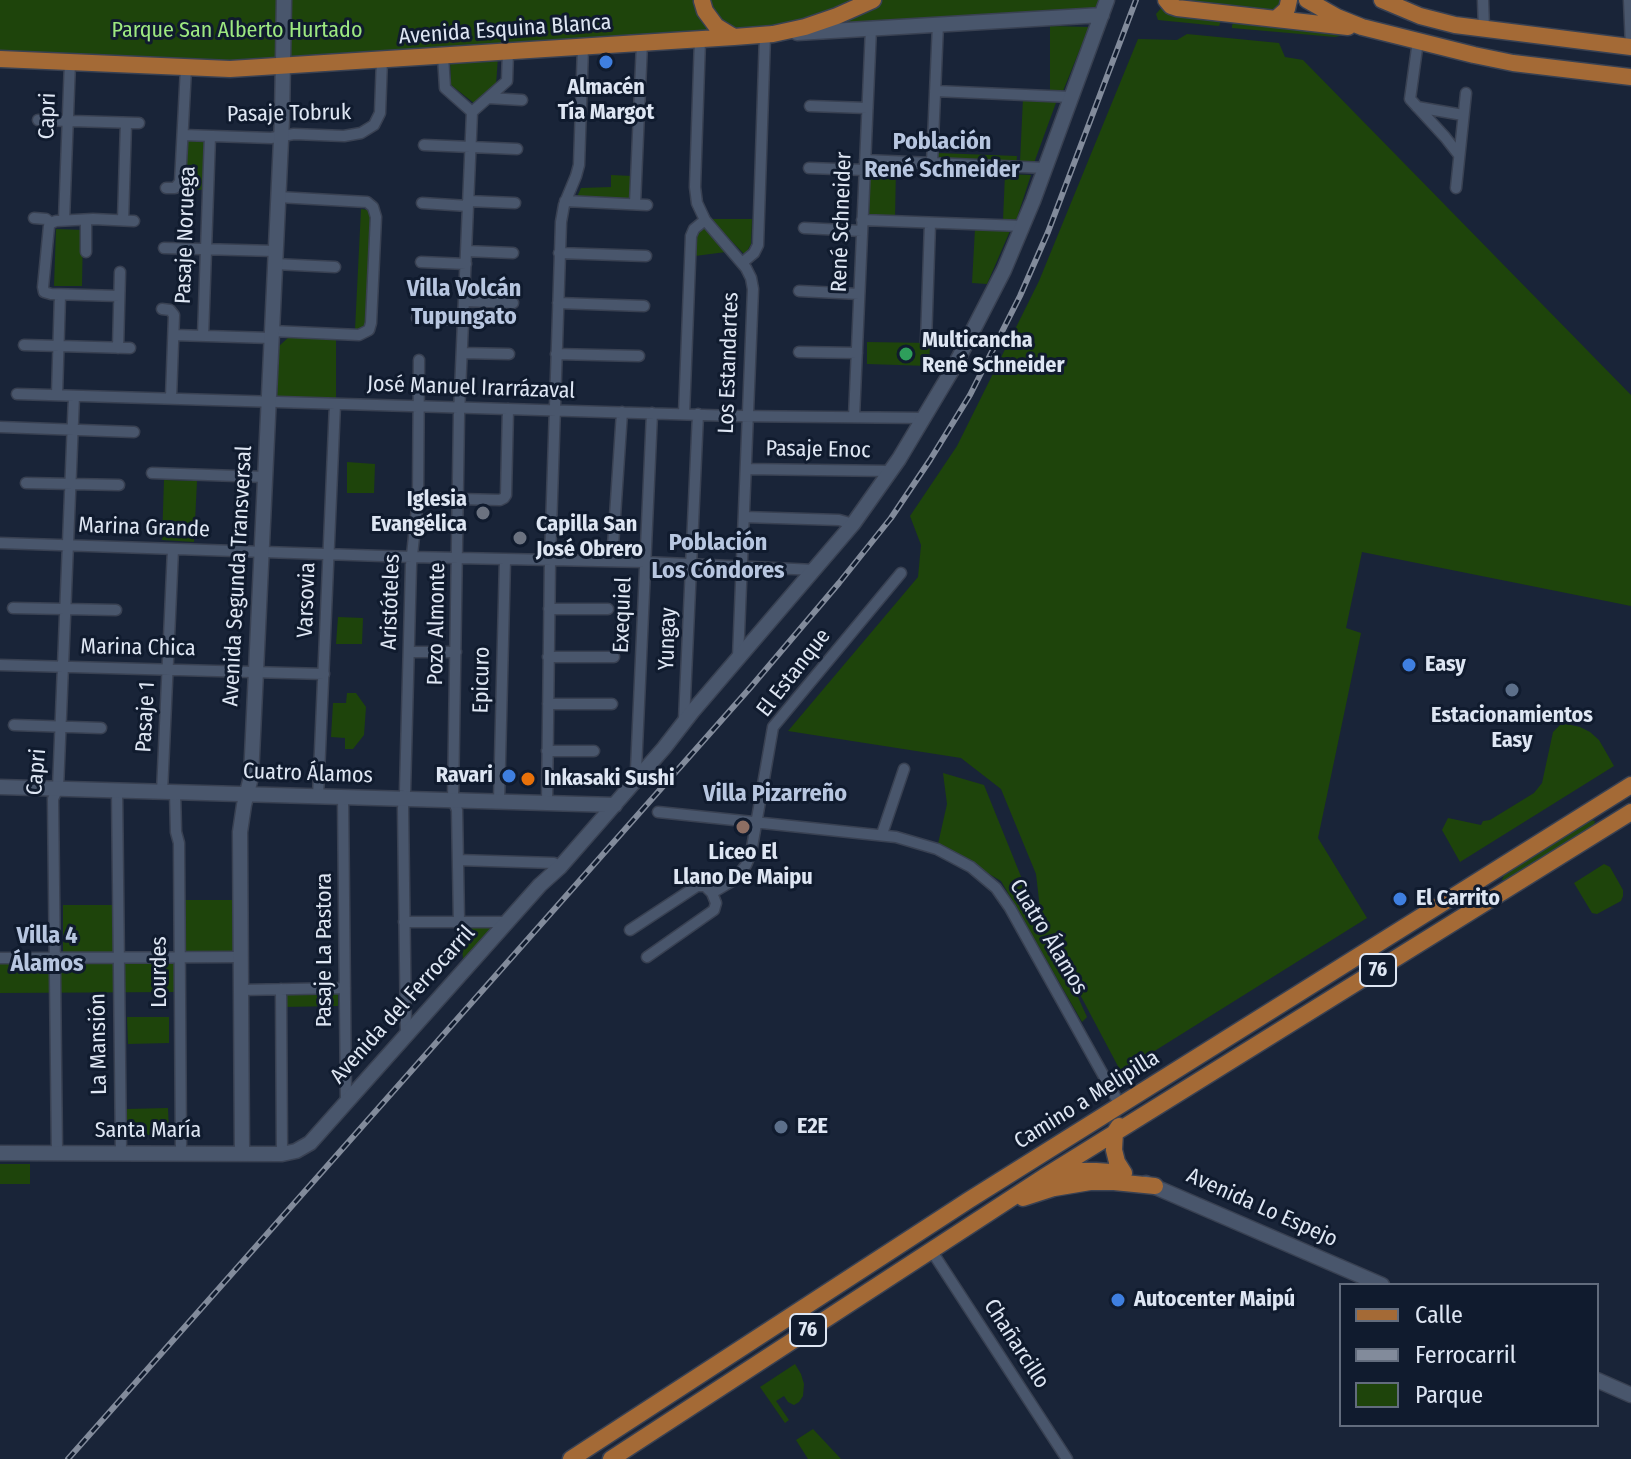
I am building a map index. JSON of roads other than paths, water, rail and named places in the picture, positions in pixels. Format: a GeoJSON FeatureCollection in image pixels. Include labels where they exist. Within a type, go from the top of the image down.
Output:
{"type":"FeatureCollection","features":[{"type":"Feature","properties":{"kind":"main road","name":"Avenida Esquina Blanca"},"geometry":{"type":"LineString","coordinates":[[0,59],[230,69],[734,37],[769,34],[821,22],[873,0]]}},
{"type":"Feature","properties":{"kind":"main road"},"geometry":{"type":"LineString","coordinates":[[1166,0],[1177,8],[1362,27]]}},
{"type":"Feature","properties":{"kind":"main road"},"geometry":{"type":"LineString","coordinates":[[1277,18],[1287,9],[1289,0]]}},
{"type":"Feature","properties":{"kind":"main road"},"geometry":{"type":"LineString","coordinates":[[1307,0],[1362,27],[1418,41],[1513,63],[1631,77]]}},
{"type":"Feature","properties":{"kind":"main road"},"geometry":{"type":"LineString","coordinates":[[1382,0],[1431,20],[1631,47]]}},
{"type":"Feature","properties":{"kind":"main road"},"geometry":{"type":"LineString","coordinates":[[702,1],[716,26],[734,37]]}},
{"type":"Feature","properties":{"kind":"main road"},"geometry":{"type":"LineString","coordinates":[[700,39],[702,1]]}},
{"type":"Feature","properties":{"kind":"main road","name":"Camino a Melipilla"},"geometry":{"type":"LineString","coordinates":[[571,1459],[593,1453],[969,1200],[1631,785]]}},
{"type":"Feature","properties":{"kind":"main road","name":"Camino a Melipilla"},"geometry":{"type":"LineString","coordinates":[[611,1459],[1047,1175],[1631,812]]}},
{"type":"Feature","properties":{"kind":"main road"},"geometry":{"type":"LineString","coordinates":[[1488,874],[1490,883],[1500,892]]}},
{"type":"Feature","properties":{"kind":"main road"},"geometry":{"type":"LineString","coordinates":[[1204,1053],[1205,1063],[1215,1072]]}},
{"type":"Feature","properties":{"kind":"main road"},"geometry":{"type":"LineString","coordinates":[[1124,1173],[1115,1156],[1120,1130],[1138,1094]]}},
{"type":"Feature","properties":{"kind":"main road"},"geometry":{"type":"LineString","coordinates":[[1120,1130],[1123,1155],[1129,1168],[1148,1183]]}},
{"type":"Feature","properties":{"kind":"main road"},"geometry":{"type":"LineString","coordinates":[[969,1200],[1047,1175],[1079,1171],[1124,1173]]}},
{"type":"Feature","properties":{"kind":"main road"},"geometry":{"type":"LineString","coordinates":[[1006,1202],[1054,1188],[1090,1182],[1148,1183]]}},
{"type":"Feature","properties":{"kind":"street","name":"Avenida Segunda Transversal"},"geometry":{"type":"LineString","coordinates":[[242,1153],[240,832],[251,777],[281,135],[284,0]]}},
{"type":"Feature","properties":{"kind":"street","name":"Avenida del Ferrocarril"},"geometry":{"type":"LineString","coordinates":[[540,885],[554,863],[664,748],[853,524],[925,418],[1004,270],[1107,0]]}},
{"type":"Feature","properties":{"kind":"street"},"geometry":{"type":"LineString","coordinates":[[1483,0],[1484,29]]}},
{"type":"Feature","properties":{"kind":"street"},"geometry":{"type":"LineString","coordinates":[[1629,0],[1631,47]]}},
{"type":"Feature","properties":{"kind":"street","name":"Avenida Esquina Blanca"},"geometry":{"type":"LineString","coordinates":[[769,34],[1102,15]]}},
{"type":"Feature","properties":{"kind":"street"},"geometry":{"type":"LineString","coordinates":[[932,163],[938,24]]}},
{"type":"Feature","properties":{"kind":"street","name":"René Schneider"},"geometry":{"type":"LineString","coordinates":[[854,417],[871,28]]}},
{"type":"Feature","properties":{"kind":"street"},"geometry":{"type":"LineString","coordinates":[[742,263],[756,251],[758,245],[769,34]]}},
{"type":"Feature","properties":{"kind":"street","name":"Los Estandartes"},"geometry":{"type":"LineString","coordinates":[[700,39],[695,192],[705,220],[749,273],[753,289],[738,659]]}},
{"type":"Feature","properties":{"kind":"street"},"geometry":{"type":"LineString","coordinates":[[1418,41],[1410,99],[1459,155]]}},
{"type":"Feature","properties":{"kind":"street"},"geometry":{"type":"LineString","coordinates":[[635,204],[642,43]]}},
{"type":"Feature","properties":{"kind":"street"},"geometry":{"type":"LineString","coordinates":[[547,803],[559,253],[561,216],[579,165],[583,47]]}},
{"type":"Feature","properties":{"kind":"street"},"geometry":{"type":"LineString","coordinates":[[443,56],[445,88],[472,112],[508,80],[508,51]]}},
{"type":"Feature","properties":{"kind":"street","name":"Pasaje Tobruk"},"geometry":{"type":"LineString","coordinates":[[183,135],[271,138],[294,134],[349,136],[361,133],[377,121],[380,113],[382,59]]}},
{"type":"Feature","properties":{"kind":"street","name":"Capri"},"geometry":{"type":"LineString","coordinates":[[64,220],[70,62]]}},
{"type":"Feature","properties":{"kind":"street","name":"Pasaje Noruega"},"geometry":{"type":"LineString","coordinates":[[166,188],[175,188],[180,182],[186,68]]}},
{"type":"Feature","properties":{"kind":"street"},"geometry":{"type":"LineString","coordinates":[[935,91],[1071,97]]}},
{"type":"Feature","properties":{"kind":"street"},"geometry":{"type":"LineString","coordinates":[[1456,188],[1466,93]]}},
{"type":"Feature","properties":{"kind":"street"},"geometry":{"type":"LineString","coordinates":[[488,98],[522,100]]}},
{"type":"Feature","properties":{"kind":"street"},"geometry":{"type":"LineString","coordinates":[[810,106],[867,108]]}},
{"type":"Feature","properties":{"kind":"street"},"geometry":{"type":"LineString","coordinates":[[1417,107],[1463,115]]}},
{"type":"Feature","properties":{"kind":"street","name":"Pozo Almonte"},"geometry":{"type":"LineString","coordinates":[[459,922],[457,810],[453,800],[459,408],[472,112]]}},
{"type":"Feature","properties":{"kind":"street"},"geometry":{"type":"LineString","coordinates":[[38,120],[139,123]]}},
{"type":"Feature","properties":{"kind":"street"},"geometry":{"type":"LineString","coordinates":[[51,223],[64,220],[128,220],[126,123]]}},
{"type":"Feature","properties":{"kind":"street","name":"Pasaje Noruega"},"geometry":{"type":"LineString","coordinates":[[203,336],[210,136]]}},
{"type":"Feature","properties":{"kind":"street"},"geometry":{"type":"LineString","coordinates":[[424,145],[517,149]]}},
{"type":"Feature","properties":{"kind":"street"},"geometry":{"type":"LineString","coordinates":[[809,168],[932,163],[1045,168]]}},
{"type":"Feature","properties":{"kind":"street"},"geometry":{"type":"LineString","coordinates":[[174,335],[356,335],[366,332],[371,323],[376,217],[373,207],[363,202],[278,197]]}},
{"type":"Feature","properties":{"kind":"street"},"geometry":{"type":"LineString","coordinates":[[565,201],[647,205]]}},
{"type":"Feature","properties":{"kind":"street"},"geometry":{"type":"LineString","coordinates":[[422,203],[515,203]]}},
{"type":"Feature","properties":{"kind":"street"},"geometry":{"type":"LineString","coordinates":[[34,218],[46,219],[51,223]]}},
{"type":"Feature","properties":{"kind":"street"},"geometry":{"type":"LineString","coordinates":[[86,220],[86,252]]}},
{"type":"Feature","properties":{"kind":"street"},"geometry":{"type":"LineString","coordinates":[[684,414],[691,236],[705,220]]}},
{"type":"Feature","properties":{"kind":"street"},"geometry":{"type":"LineString","coordinates":[[51,223],[44,292],[119,296]]}},
{"type":"Feature","properties":{"kind":"street"},"geometry":{"type":"LineString","coordinates":[[926,342],[930,223]]}},
{"type":"Feature","properties":{"kind":"street"},"geometry":{"type":"LineString","coordinates":[[804,228],[930,223],[1023,226]]}},
{"type":"Feature","properties":{"kind":"street"},"geometry":{"type":"LineString","coordinates":[[164,248],[206,249],[335,267]]}},
{"type":"Feature","properties":{"kind":"street"},"geometry":{"type":"LineString","coordinates":[[466,251],[513,253]]}},
{"type":"Feature","properties":{"kind":"street"},"geometry":{"type":"LineString","coordinates":[[559,253],[646,256]]}},
{"type":"Feature","properties":{"kind":"street"},"geometry":{"type":"LineString","coordinates":[[421,262],[466,264]]}},
{"type":"Feature","properties":{"kind":"street"},"geometry":{"type":"LineString","coordinates":[[118,348],[120,272]]}},
{"type":"Feature","properties":{"kind":"street"},"geometry":{"type":"LineString","coordinates":[[799,291],[859,294]]}},
{"type":"Feature","properties":{"kind":"street"},"geometry":{"type":"LineString","coordinates":[[57,395],[60,295]]}},
{"type":"Feature","properties":{"kind":"street"},"geometry":{"type":"LineString","coordinates":[[464,301],[513,303]]}},
{"type":"Feature","properties":{"kind":"street"},"geometry":{"type":"LineString","coordinates":[[558,303],[644,306]]}},
{"type":"Feature","properties":{"kind":"street"},"geometry":{"type":"LineString","coordinates":[[162,309],[174,313],[171,398]]}},
{"type":"Feature","properties":{"kind":"street"},"geometry":{"type":"LineString","coordinates":[[417,318],[463,320]]}},
{"type":"Feature","properties":{"kind":"street"},"geometry":{"type":"LineString","coordinates":[[24,345],[130,348]]}},
{"type":"Feature","properties":{"kind":"street"},"geometry":{"type":"LineString","coordinates":[[799,352],[857,353]]}},
{"type":"Feature","properties":{"kind":"street"},"geometry":{"type":"LineString","coordinates":[[462,353],[509,354]]}},
{"type":"Feature","properties":{"kind":"street"},"geometry":{"type":"LineString","coordinates":[[556,354],[639,356]]}},
{"type":"Feature","properties":{"kind":"street","name":"Aristóteles"},"geometry":{"type":"LineString","coordinates":[[406,1036],[403,808],[412,557],[418,498],[419,360]]}},
{"type":"Feature","properties":{"kind":"street","name":"José Manuel Irarrázaval"},"geometry":{"type":"LineString","coordinates":[[17,394],[748,416],[925,418]]}},
{"type":"Feature","properties":{"kind":"street","name":"Capri"},"geometry":{"type":"LineString","coordinates":[[57,1153],[53,799],[58,788],[74,396]]}},
{"type":"Feature","properties":{"kind":"street","name":"Varsovia"},"geometry":{"type":"LineString","coordinates":[[318,797],[335,404]]}},
{"type":"Feature","properties":{"kind":"street"},"geometry":{"type":"LineString","coordinates":[[418,498],[504,498],[508,409]]}},
{"type":"Feature","properties":{"kind":"street"},"geometry":{"type":"LineString","coordinates":[[612,561],[622,412]]}},
{"type":"Feature","properties":{"kind":"street","name":"Exequiel"},"geometry":{"type":"LineString","coordinates":[[636,770],[652,413]]}},
{"type":"Feature","properties":{"kind":"street","name":"Yungay"},"geometry":{"type":"LineString","coordinates":[[684,722],[698,414]]}},
{"type":"Feature","properties":{"kind":"street"},"geometry":{"type":"LineString","coordinates":[[0,427],[134,432]]}},
{"type":"Feature","properties":{"kind":"street","name":"Pasaje Enoc"},"geometry":{"type":"LineString","coordinates":[[746,469],[890,471]]}},
{"type":"Feature","properties":{"kind":"street"},"geometry":{"type":"LineString","coordinates":[[152,473],[265,477]]}},
{"type":"Feature","properties":{"kind":"street"},"geometry":{"type":"LineString","coordinates":[[26,483],[119,485]]}},
{"type":"Feature","properties":{"kind":"street"},"geometry":{"type":"LineString","coordinates":[[744,517],[839,520],[853,524]]}},
{"type":"Feature","properties":{"kind":"street","name":"Marina Grande"},"geometry":{"type":"LineString","coordinates":[[0,543],[815,570]]}},
{"type":"Feature","properties":{"kind":"street","name":"Pasaje 1"},"geometry":{"type":"LineString","coordinates":[[169,792],[168,669],[173,549]]}},
{"type":"Feature","properties":{"kind":"street","name":"Epicuro"},"geometry":{"type":"LineString","coordinates":[[499,801],[505,559]]}},
{"type":"Feature","properties":{"kind":"street","name":"El Estanque"},"geometry":{"type":"LineString","coordinates":[[712,893],[734,880],[751,853],[773,727],[901,573]]}},
{"type":"Feature","properties":{"kind":"street"},"geometry":{"type":"LineString","coordinates":[[13,608],[116,610]]}},
{"type":"Feature","properties":{"kind":"street"},"geometry":{"type":"LineString","coordinates":[[549,609],[608,609]]}},
{"type":"Feature","properties":{"kind":"street"},"geometry":{"type":"LineString","coordinates":[[409,652],[456,652]]}},
{"type":"Feature","properties":{"kind":"street"},"geometry":{"type":"LineString","coordinates":[[548,657],[614,657]]}},
{"type":"Feature","properties":{"kind":"street","name":"Marina Chica"},"geometry":{"type":"LineString","coordinates":[[0,665],[324,674]]}},
{"type":"Feature","properties":{"kind":"street"},"geometry":{"type":"LineString","coordinates":[[548,704],[612,704]]}},
{"type":"Feature","properties":{"kind":"street","name":"Avenida del Ferrocarril"},"geometry":{"type":"LineString","coordinates":[[289,1152],[310,1143],[506,922],[560,867],[636,770],[684,722]]}},
{"type":"Feature","properties":{"kind":"street"},"geometry":{"type":"LineString","coordinates":[[14,725],[101,728]]}},
{"type":"Feature","properties":{"kind":"street"},"geometry":{"type":"LineString","coordinates":[[547,751],[594,751]]}},
{"type":"Feature","properties":{"kind":"street"},"geometry":{"type":"LineString","coordinates":[[882,834],[904,769]]}},
{"type":"Feature","properties":{"kind":"street","name":"Cuatro Álamos"},"geometry":{"type":"LineString","coordinates":[[0,787],[610,805]]}},
{"type":"Feature","properties":{"kind":"street","name":"La Mansión"},"geometry":{"type":"LineString","coordinates":[[117,790],[121,1152]]}},
{"type":"Feature","properties":{"kind":"street","name":"Lourdes"},"geometry":{"type":"LineString","coordinates":[[169,792],[179,843],[181,1152]]}},
{"type":"Feature","properties":{"kind":"street","name":"Pasaje La Pastora"},"geometry":{"type":"LineString","coordinates":[[343,797],[346,1103]]}},
{"type":"Feature","properties":{"kind":"street","name":"Cuatro Álamos"},"geometry":{"type":"LineString","coordinates":[[658,812],[882,834],[924,844],[977,871],[996,888],[1018,922],[1120,1105]]}},
{"type":"Feature","properties":{"kind":"street"},"geometry":{"type":"LineString","coordinates":[[458,860],[554,863]]}},
{"type":"Feature","properties":{"kind":"street","name":"El Estanque"},"geometry":{"type":"LineString","coordinates":[[630,930],[697,886],[705,886],[712,893],[716,903],[714,910],[647,957]]}},
{"type":"Feature","properties":{"kind":"street"},"geometry":{"type":"LineString","coordinates":[[404,922],[506,922]]}},
{"type":"Feature","properties":{"kind":"street"},"geometry":{"type":"LineString","coordinates":[[0,958],[240,957]]}},
{"type":"Feature","properties":{"kind":"street"},"geometry":{"type":"LineString","coordinates":[[241,990],[345,988]]}},
{"type":"Feature","properties":{"kind":"street"},"geometry":{"type":"LineString","coordinates":[[281,989],[289,1152]]}},
{"type":"Feature","properties":{"kind":"street","name":"Santa María"},"geometry":{"type":"LineString","coordinates":[[0,1153],[289,1152]]}},
{"type":"Feature","properties":{"kind":"street","name":"Avenida Lo Espejo"},"geometry":{"type":"LineString","coordinates":[[1124,1173],[1377,1283]]}},
{"type":"Feature","properties":{"kind":"street","name":"Chañarcillo"},"geometry":{"type":"LineString","coordinates":[[931,1250],[1067,1459]]}},
{"type":"Feature","properties":{"kind":"street"},"geometry":{"type":"LineString","coordinates":[[1599,1381],[1631,1395]]}},
{"type":"Feature","properties":{"kind":"railway"},"geometry":{"type":"LineString","coordinates":[[68,1459],[750,688],[891,518],[970,395],[1020,296],[1048,232],[1136,0]]}},
{"type":"Feature","properties":{"kind":"place","name":"Almacén Tía Margot"},"geometry":{"type":"Point","coordinates":[606,62]}},
{"type":"Feature","properties":{"kind":"place","name":"Multicancha René Schneider"},"geometry":{"type":"Point","coordinates":[906,354]}},
{"type":"Feature","properties":{"kind":"place","name":"Iglesia Evangélica"},"geometry":{"type":"Point","coordinates":[483,513]}},
{"type":"Feature","properties":{"kind":"place","name":"Capilla San José Obrero"},"geometry":{"type":"Point","coordinates":[520,538]}},
{"type":"Feature","properties":{"kind":"place","name":"Easy"},"geometry":{"type":"Point","coordinates":[1409,665]}},
{"type":"Feature","properties":{"kind":"place","name":"Estacionamientos Easy"},"geometry":{"type":"Point","coordinates":[1512,690]}},
{"type":"Feature","properties":{"kind":"place","name":"Ravari"},"geometry":{"type":"Point","coordinates":[509,776]}},
{"type":"Feature","properties":{"kind":"place","name":"Inkasaki Sushi"},"geometry":{"type":"Point","coordinates":[528,779]}},
{"type":"Feature","properties":{"kind":"place","name":"Liceo El Llano De Maipu"},"geometry":{"type":"Point","coordinates":[743,827]}},
{"type":"Feature","properties":{"kind":"place","name":"El Carrito"},"geometry":{"type":"Point","coordinates":[1400,899]}},
{"type":"Feature","properties":{"kind":"place","name":"E2E"},"geometry":{"type":"Point","coordinates":[781,1127]}},
{"type":"Feature","properties":{"kind":"place","name":"Autocenter Maipú"},"geometry":{"type":"Point","coordinates":[1118,1300]}},
{"type":"Feature","properties":{"kind":"district","name":"Población René Schneider"},"geometry":{"type":"Point","coordinates":[942,156]}},
{"type":"Feature","properties":{"kind":"district","name":"Villa Volcán Tupungato"},"geometry":{"type":"Point","coordinates":[464,303]}},
{"type":"Feature","properties":{"kind":"district","name":"Población Los Cóndores"},"geometry":{"type":"Point","coordinates":[718,557]}},
{"type":"Feature","properties":{"kind":"district","name":"Villa Pizarreño"},"geometry":{"type":"Point","coordinates":[775,794]}},
{"type":"Feature","properties":{"kind":"district","name":"Villa 4 Álamos"},"geometry":{"type":"Point","coordinates":[47,950]}},
{"type":"Feature","properties":{"kind":"park label","name":"Parque San Alberto Hurtado"},"geometry":{"type":"Point","coordinates":[237,31]}}]}
